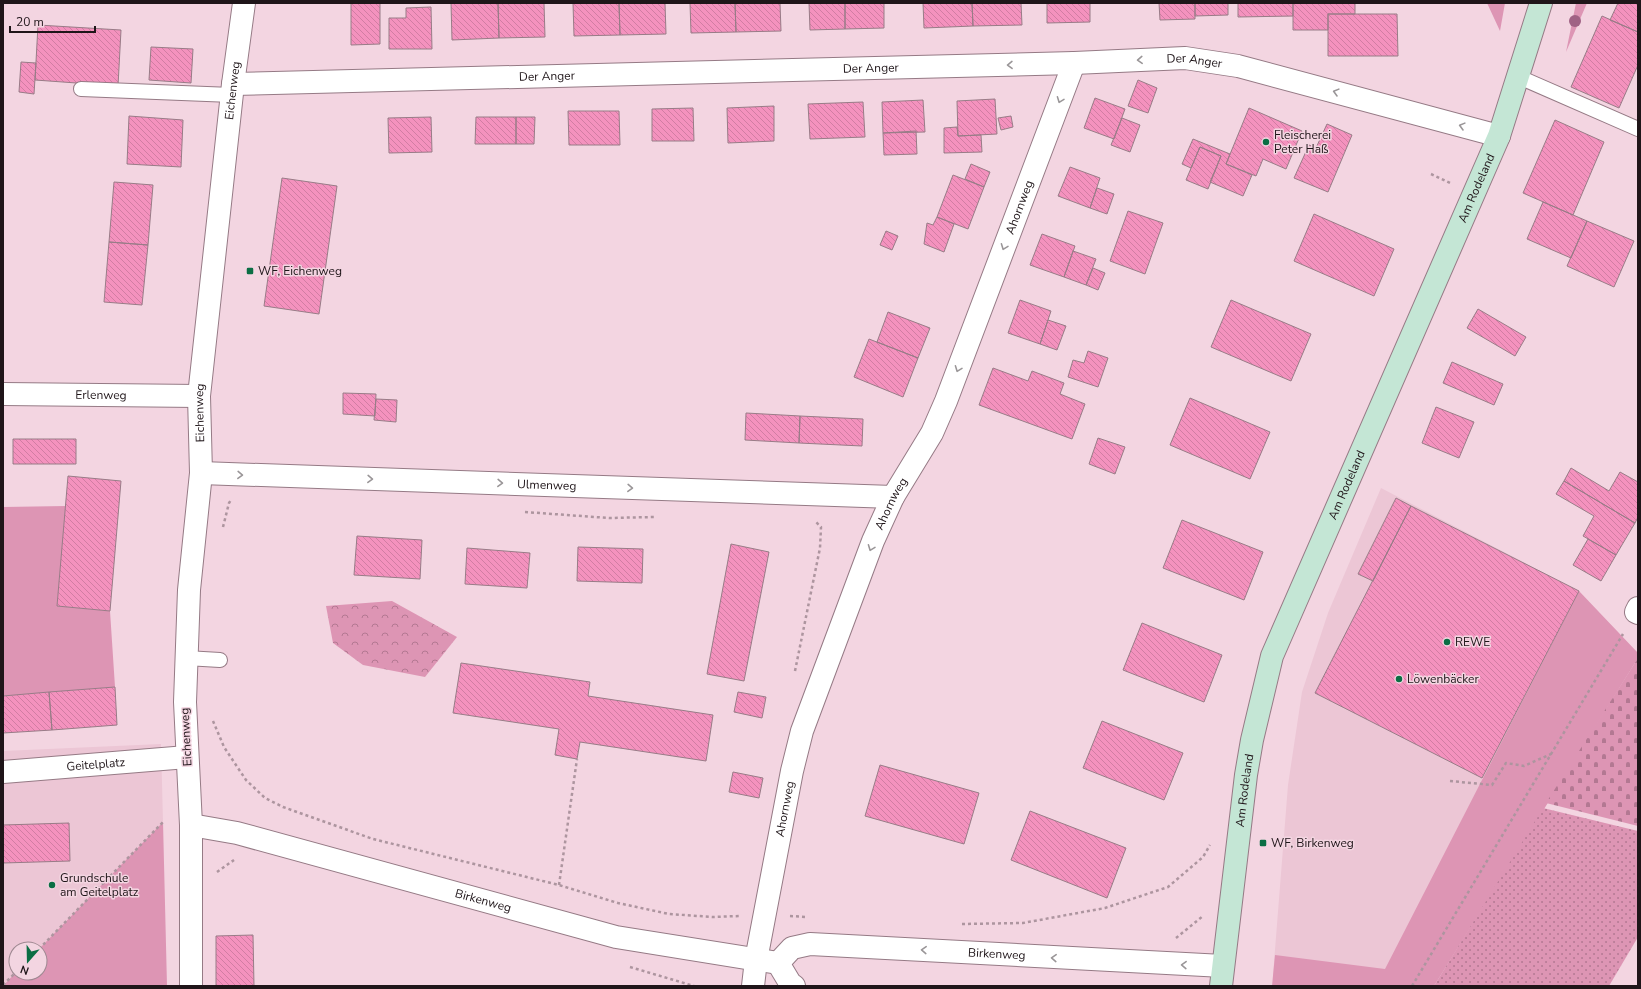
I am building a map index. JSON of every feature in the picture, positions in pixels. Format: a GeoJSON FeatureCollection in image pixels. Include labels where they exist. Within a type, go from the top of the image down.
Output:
{"type":"FeatureCollection","features":[{"type":"Feature","properties":{"kind":"street","name":"Eichenweg"},"geometry":{"type":"LineString","coordinates":[[191,825],[185,702],[189,590],[201,473],[199,396],[244,3]]}},
{"type":"Feature","properties":{"kind":"street","name":"Am Rodeland"},"geometry":{"type":"LineString","coordinates":[[1222,976],[1246,775],[1252,740],[1272,656],[1499,136],[1541,3]]}},
{"type":"Feature","properties":{"kind":"street","name":"Der Anger"},"geometry":{"type":"LineString","coordinates":[[233,89],[1074,63],[1185,58],[1238,66],[1499,136]]}},
{"type":"Feature","properties":{"kind":"street","name":"Ahornweg"},"geometry":{"type":"LineString","coordinates":[[753,986],[756,960],[792,771],[802,731],[873,541],[893,497],[932,433],[946,401],[1074,63]]}},
{"type":"Feature","properties":{"kind":"street","name":"Erlenweg"},"geometry":{"type":"LineString","coordinates":[[3,394],[199,396]]}},
{"type":"Feature","properties":{"kind":"street","name":"Ulmenweg"},"geometry":{"type":"LineString","coordinates":[[201,473],[893,497]]}},
{"type":"Feature","properties":{"kind":"street","name":"Geitelplatz"},"geometry":{"type":"LineString","coordinates":[[3,772],[54,766],[187,757]]}},
{"type":"Feature","properties":{"kind":"street","name":"Birkenweg"},"geometry":{"type":"LineString","coordinates":[[191,825],[245,835],[616,937],[756,960],[778,963],[792,948],[810,944],[1169,964],[1222,976]]}},
{"type":"Feature","properties":{"kind":"street"},"geometry":{"type":"LineString","coordinates":[[191,825],[191,986]]}},
{"type":"Feature","properties":{"kind":"street"},"geometry":{"type":"LineString","coordinates":[[778,963],[790,983],[794,986]]}},
{"type":"Feature","properties":{"kind":"lane"},"geometry":{"type":"LineString","coordinates":[[1519,76],[1638,129]]}},
{"type":"Feature","properties":{"kind":"lane"},"geometry":{"type":"LineString","coordinates":[[81,89],[233,89]]}},
{"type":"Feature","properties":{"kind":"lane"},"geometry":{"type":"LineString","coordinates":[[186,658],[220,660]]}},
{"type":"Feature","properties":{"kind":"path"},"geometry":{"type":"LineString","coordinates":[[222,531],[229,503],[233,498]]}},
{"type":"Feature","properties":{"kind":"path"},"geometry":{"type":"LineString","coordinates":[[524,512],[609,518],[663,516]]}},
{"type":"Feature","properties":{"kind":"path"},"geometry":{"type":"LineString","coordinates":[[794,679],[820,548],[821,527],[812,519]]}},
{"type":"Feature","properties":{"kind":"path"},"geometry":{"type":"LineString","coordinates":[[1412,986],[1637,611]]}},
{"type":"Feature","properties":{"kind":"path"},"geometry":{"type":"LineString","coordinates":[[211,718],[224,747],[246,780],[265,798],[283,807],[373,839],[559,885],[618,903],[669,914],[713,917],[765,915],[812,917]]}},
{"type":"Feature","properties":{"kind":"path"},"geometry":{"type":"LineString","coordinates":[[1450,782],[1492,785],[1506,763],[1524,766],[1551,754]]}},
{"type":"Feature","properties":{"kind":"path"},"geometry":{"type":"LineString","coordinates":[[559,885],[577,759]]}},
{"type":"Feature","properties":{"kind":"path"},"geometry":{"type":"LineString","coordinates":[[46,941],[182,802],[190,801]]}},
{"type":"Feature","properties":{"kind":"path"},"geometry":{"type":"LineString","coordinates":[[960,924],[1023,923],[1104,908],[1168,887],[1203,857],[1211,844]]}},
{"type":"Feature","properties":{"kind":"path"},"geometry":{"type":"LineString","coordinates":[[1169,964],[1172,941],[1209,910]]}},
{"type":"Feature","properties":{"kind":"shaded area"},"geometry":{"type":"Polygon","coordinates":[[[1381,488],[1579,591],[1393,986],[1273,975],[1288,785],[1302,692],[1328,613],[1381,488]]]}},
{"type":"Feature","properties":{"kind":"shaded area","name":"Grundschule am Geitelplatz"},"geometry":{"type":"Polygon","coordinates":[[[161,744],[163,822],[47,941],[8,941],[8,980],[3,985],[3,751],[161,744]]]}},
{"type":"Feature","properties":{"kind":"green space"},"geometry":{"type":"Polygon","coordinates":[[[1487,3],[1505,3],[1500,31],[1487,3]]]}},
{"type":"Feature","properties":{"kind":"green space"},"geometry":{"type":"Polygon","coordinates":[[[1576,3],[1587,3],[1566,52],[1576,3]]]}},
{"type":"Feature","properties":{"kind":"green space"},"geometry":{"type":"Polygon","coordinates":[[[66,506],[57,606],[110,611],[115,687],[3,696],[3,507],[66,506]]]}},
{"type":"Feature","properties":{"kind":"green space"},"geometry":{"type":"Polygon","coordinates":[[[1579,591],[1638,653],[1638,658],[1434,986],[1272,986],[1275,955],[1385,969],[1579,591]]]}},
{"type":"Feature","properties":{"kind":"green space"},"geometry":{"type":"Polygon","coordinates":[[[392,601],[457,637],[425,677],[363,665],[333,643],[326,606],[392,601]]]}},
{"type":"Feature","properties":{"kind":"green space"},"geometry":{"type":"Polygon","coordinates":[[[1638,658],[1638,826],[1546,803],[1638,658]]]}},
{"type":"Feature","properties":{"kind":"green space"},"geometry":{"type":"Polygon","coordinates":[[[1543,808],[1638,831],[1638,937],[1609,986],[1434,986],[1543,808]]]}},
{"type":"Feature","properties":{"kind":"green space"},"geometry":{"type":"Polygon","coordinates":[[[163,822],[167,986],[3,986],[8,981],[48,981],[47,941],[163,822]]]}},
{"type":"Feature","properties":{"kind":"building"},"geometry":{"type":"Polygon","coordinates":[[[351,3],[380,3],[380,44],[351,45],[351,3]]]}},
{"type":"Feature","properties":{"kind":"building"},"geometry":{"type":"Polygon","coordinates":[[[451,3],[498,3],[499,38],[452,40],[451,3]]]}},
{"type":"Feature","properties":{"kind":"building"},"geometry":{"type":"Polygon","coordinates":[[[498,3],[544,3],[545,37],[499,38],[498,3]]]}},
{"type":"Feature","properties":{"kind":"building"},"geometry":{"type":"Polygon","coordinates":[[[573,3],[619,3],[620,35],[574,36],[573,3]]]}},
{"type":"Feature","properties":{"kind":"building"},"geometry":{"type":"Polygon","coordinates":[[[619,3],[665,3],[666,34],[620,35],[619,3]]]}},
{"type":"Feature","properties":{"kind":"building"},"geometry":{"type":"Polygon","coordinates":[[[690,3],[735,3],[736,32],[691,33],[690,3]]]}},
{"type":"Feature","properties":{"kind":"building"},"geometry":{"type":"Polygon","coordinates":[[[735,3],[780,3],[781,31],[736,32],[735,3]]]}},
{"type":"Feature","properties":{"kind":"building"},"geometry":{"type":"Polygon","coordinates":[[[809,3],[845,3],[845,29],[810,30],[809,3]]]}},
{"type":"Feature","properties":{"kind":"building"},"geometry":{"type":"Polygon","coordinates":[[[845,3],[884,3],[884,28],[845,29],[845,3]]]}},
{"type":"Feature","properties":{"kind":"building"},"geometry":{"type":"Polygon","coordinates":[[[923,3],[972,3],[973,26],[924,28],[923,3]]]}},
{"type":"Feature","properties":{"kind":"building"},"geometry":{"type":"Polygon","coordinates":[[[972,3],[1021,3],[1022,25],[973,26],[972,3]]]}},
{"type":"Feature","properties":{"kind":"building"},"geometry":{"type":"Polygon","coordinates":[[[1047,3],[1090,3],[1090,22],[1047,23],[1047,3]]]}},
{"type":"Feature","properties":{"kind":"building"},"geometry":{"type":"Polygon","coordinates":[[[1159,3],[1195,3],[1195,19],[1160,20],[1159,3]]]}},
{"type":"Feature","properties":{"kind":"building"},"geometry":{"type":"Polygon","coordinates":[[[1195,3],[1228,3],[1228,15],[1195,16],[1195,3]]]}},
{"type":"Feature","properties":{"kind":"building"},"geometry":{"type":"Polygon","coordinates":[[[1238,3],[1293,3],[1293,16],[1238,17],[1238,3]]]}},
{"type":"Feature","properties":{"kind":"building"},"geometry":{"type":"Polygon","coordinates":[[[1293,3],[1355,3],[1355,14],[1328,14],[1328,30],[1293,30],[1293,3]]]}},
{"type":"Feature","properties":{"kind":"building"},"geometry":{"type":"Polygon","coordinates":[[[1618,3],[1638,3],[1638,32],[1610,20],[1618,3]]]}},
{"type":"Feature","properties":{"kind":"building"},"geometry":{"type":"Polygon","coordinates":[[[431,7],[432,49],[389,49],[389,18],[406,18],[406,8],[431,7]]]}},
{"type":"Feature","properties":{"kind":"building"},"geometry":{"type":"Polygon","coordinates":[[[1328,14],[1397,14],[1398,56],[1328,56],[1328,14]]]}},
{"type":"Feature","properties":{"kind":"building"},"geometry":{"type":"Polygon","coordinates":[[[1602,16],[1638,32],[1638,65],[1619,108],[1571,87],[1602,16]]]}},
{"type":"Feature","properties":{"kind":"building"},"geometry":{"type":"Polygon","coordinates":[[[38,25],[121,30],[118,86],[35,80],[38,25]]]}},
{"type":"Feature","properties":{"kind":"building"},"geometry":{"type":"Polygon","coordinates":[[[151,47],[193,49],[191,83],[149,80],[151,47]]]}},
{"type":"Feature","properties":{"kind":"building"},"geometry":{"type":"Polygon","coordinates":[[[21,62],[36,63],[34,94],[19,92],[21,62]]]}},
{"type":"Feature","properties":{"kind":"building"},"geometry":{"type":"Polygon","coordinates":[[[1138,80],[1157,88],[1148,113],[1128,106],[1138,80]]]}},
{"type":"Feature","properties":{"kind":"building"},"geometry":{"type":"Polygon","coordinates":[[[1095,98],[1125,109],[1114,139],[1084,128],[1095,98]]]}},
{"type":"Feature","properties":{"kind":"building"},"geometry":{"type":"Polygon","coordinates":[[[995,99],[997,134],[958,136],[957,101],[995,99]]]}},
{"type":"Feature","properties":{"kind":"building"},"geometry":{"type":"Polygon","coordinates":[[[923,100],[925,132],[883,133],[882,102],[923,100]]]}},
{"type":"Feature","properties":{"kind":"building"},"geometry":{"type":"Polygon","coordinates":[[[863,102],[865,137],[810,139],[808,104],[863,102]]]}},
{"type":"Feature","properties":{"kind":"building"},"geometry":{"type":"Polygon","coordinates":[[[774,106],[774,141],[728,143],[727,108],[774,106]]]}},
{"type":"Feature","properties":{"kind":"building"},"geometry":{"type":"Polygon","coordinates":[[[693,108],[694,141],[652,141],[652,109],[693,108]]]}},
{"type":"Feature","properties":{"kind":"building","name":"Fleischerei Peter Haß"},"geometry":{"type":"Polygon","coordinates":[[[1249,108],[1302,131],[1286,169],[1263,159],[1256,176],[1226,164],[1249,108]]]}},
{"type":"Feature","properties":{"kind":"building"},"geometry":{"type":"Polygon","coordinates":[[[568,111],[619,111],[620,145],[569,145],[568,111]]]}},
{"type":"Feature","properties":{"kind":"building"},"geometry":{"type":"Polygon","coordinates":[[[129,116],[183,120],[181,167],[127,164],[129,116]]]}},
{"type":"Feature","properties":{"kind":"building"},"geometry":{"type":"Polygon","coordinates":[[[1011,116],[1013,127],[1001,130],[998,118],[1011,116]]]}},
{"type":"Feature","properties":{"kind":"building"},"geometry":{"type":"Polygon","coordinates":[[[431,117],[432,152],[389,153],[388,118],[431,117]]]}},
{"type":"Feature","properties":{"kind":"building"},"geometry":{"type":"Polygon","coordinates":[[[476,117],[516,117],[516,144],[475,144],[476,117]]]}},
{"type":"Feature","properties":{"kind":"building"},"geometry":{"type":"Polygon","coordinates":[[[516,117],[535,117],[534,144],[516,144],[516,117]]]}},
{"type":"Feature","properties":{"kind":"building"},"geometry":{"type":"Polygon","coordinates":[[[1122,118],[1140,125],[1130,152],[1111,145],[1122,118]]]}},
{"type":"Feature","properties":{"kind":"building"},"geometry":{"type":"Polygon","coordinates":[[[1555,120],[1604,142],[1573,215],[1523,193],[1555,120]]]}},
{"type":"Feature","properties":{"kind":"building"},"geometry":{"type":"Polygon","coordinates":[[[1327,124],[1352,135],[1328,192],[1294,178],[1309,145],[1316,148],[1327,124]]]}},
{"type":"Feature","properties":{"kind":"building"},"geometry":{"type":"Polygon","coordinates":[[[957,127],[958,136],[981,135],[982,152],[944,153],[944,128],[957,127]]]}},
{"type":"Feature","properties":{"kind":"building"},"geometry":{"type":"Polygon","coordinates":[[[916,131],[917,154],[884,155],[883,133],[916,131]]]}},
{"type":"Feature","properties":{"kind":"building"},"geometry":{"type":"Polygon","coordinates":[[[1193,139],[1230,154],[1226,164],[1252,175],[1243,196],[1210,182],[1221,156],[1200,147],[1191,168],[1182,164],[1193,139]]]}},
{"type":"Feature","properties":{"kind":"building"},"geometry":{"type":"Polygon","coordinates":[[[1200,147],[1221,156],[1208,189],[1186,180],[1200,147]]]}},
{"type":"Feature","properties":{"kind":"building"},"geometry":{"type":"Polygon","coordinates":[[[971,164],[990,172],[984,187],[965,179],[971,164]]]}},
{"type":"Feature","properties":{"kind":"building"},"geometry":{"type":"Polygon","coordinates":[[[1070,167],[1100,178],[1090,208],[1058,196],[1070,167]]]}},
{"type":"Feature","properties":{"kind":"building"},"geometry":{"type":"Polygon","coordinates":[[[953,175],[984,187],[968,229],[937,217],[953,175]]]}},
{"type":"Feature","properties":{"kind":"building"},"geometry":{"type":"Polygon","coordinates":[[[282,178],[337,186],[319,314],[264,306],[282,178]]]}},
{"type":"Feature","properties":{"kind":"building"},"geometry":{"type":"Polygon","coordinates":[[[114,182],[153,185],[148,245],[109,242],[114,182]]]}},
{"type":"Feature","properties":{"kind":"building"},"geometry":{"type":"Polygon","coordinates":[[[1097,188],[1114,194],[1107,214],[1090,208],[1097,188]]]}},
{"type":"Feature","properties":{"kind":"building"},"geometry":{"type":"Polygon","coordinates":[[[1543,202],[1587,221],[1571,258],[1527,239],[1543,202]]]}},
{"type":"Feature","properties":{"kind":"building"},"geometry":{"type":"Polygon","coordinates":[[[1128,211],[1163,223],[1145,274],[1110,261],[1128,211]]]}},
{"type":"Feature","properties":{"kind":"building"},"geometry":{"type":"Polygon","coordinates":[[[1314,214],[1394,249],[1374,296],[1294,261],[1314,214]]]}},
{"type":"Feature","properties":{"kind":"building"},"geometry":{"type":"Polygon","coordinates":[[[937,217],[954,224],[944,252],[924,244],[927,223],[933,225],[937,217]]]}},
{"type":"Feature","properties":{"kind":"building"},"geometry":{"type":"Polygon","coordinates":[[[1587,221],[1634,241],[1614,287],[1567,266],[1587,221]]]}},
{"type":"Feature","properties":{"kind":"building"},"geometry":{"type":"Polygon","coordinates":[[[886,231],[898,236],[892,250],[880,245],[886,231]]]}},
{"type":"Feature","properties":{"kind":"building"},"geometry":{"type":"Polygon","coordinates":[[[1042,234],[1075,246],[1064,277],[1030,265],[1042,234]]]}},
{"type":"Feature","properties":{"kind":"building"},"geometry":{"type":"Polygon","coordinates":[[[109,242],[148,245],[142,305],[104,302],[109,242]]]}},
{"type":"Feature","properties":{"kind":"building"},"geometry":{"type":"Polygon","coordinates":[[[1073,251],[1096,259],[1086,285],[1064,277],[1073,251]]]}},
{"type":"Feature","properties":{"kind":"building"},"geometry":{"type":"Polygon","coordinates":[[[1093,268],[1105,273],[1098,290],[1086,285],[1093,268]]]}},
{"type":"Feature","properties":{"kind":"building"},"geometry":{"type":"Polygon","coordinates":[[[1020,300],[1051,311],[1040,344],[1008,333],[1020,300]]]}},
{"type":"Feature","properties":{"kind":"building"},"geometry":{"type":"Polygon","coordinates":[[[1231,300],[1311,334],[1291,381],[1211,347],[1231,300]]]}},
{"type":"Feature","properties":{"kind":"building"},"geometry":{"type":"Polygon","coordinates":[[[1478,309],[1526,337],[1515,356],[1467,328],[1478,309]]]}},
{"type":"Feature","properties":{"kind":"building"},"geometry":{"type":"Polygon","coordinates":[[[888,312],[930,328],[918,358],[877,342],[888,312]]]}},
{"type":"Feature","properties":{"kind":"building"},"geometry":{"type":"Polygon","coordinates":[[[1048,320],[1066,326],[1057,350],[1040,344],[1048,320]]]}},
{"type":"Feature","properties":{"kind":"building"},"geometry":{"type":"Polygon","coordinates":[[[869,339],[918,358],[903,397],[854,377],[869,339]]]}},
{"type":"Feature","properties":{"kind":"building"},"geometry":{"type":"Polygon","coordinates":[[[1088,351],[1108,358],[1098,387],[1068,377],[1073,360],[1084,363],[1088,351]]]}},
{"type":"Feature","properties":{"kind":"building"},"geometry":{"type":"Polygon","coordinates":[[[1452,362],[1503,384],[1494,405],[1443,383],[1452,362]]]}},
{"type":"Feature","properties":{"kind":"building"},"geometry":{"type":"Polygon","coordinates":[[[993,368],[1028,381],[1032,371],[1064,383],[1060,394],[1085,404],[1072,439],[979,405],[993,368]]]}},
{"type":"Feature","properties":{"kind":"building"},"geometry":{"type":"Polygon","coordinates":[[[343,393],[376,394],[375,416],[343,414],[343,393]]]}},
{"type":"Feature","properties":{"kind":"building"},"geometry":{"type":"Polygon","coordinates":[[[1190,398],[1270,432],[1250,479],[1170,445],[1190,398]]]}},
{"type":"Feature","properties":{"kind":"building"},"geometry":{"type":"Polygon","coordinates":[[[376,399],[397,400],[396,422],[374,420],[376,399]]]}},
{"type":"Feature","properties":{"kind":"building"},"geometry":{"type":"Polygon","coordinates":[[[1436,407],[1474,422],[1459,458],[1422,443],[1436,407]]]}},
{"type":"Feature","properties":{"kind":"building"},"geometry":{"type":"Polygon","coordinates":[[[746,413],[800,416],[799,443],[745,440],[746,413]]]}},
{"type":"Feature","properties":{"kind":"building"},"geometry":{"type":"Polygon","coordinates":[[[800,416],[863,419],[862,446],[799,443],[800,416]]]}},
{"type":"Feature","properties":{"kind":"building"},"geometry":{"type":"Polygon","coordinates":[[[1098,438],[1125,447],[1115,474],[1089,464],[1098,438]]]}},
{"type":"Feature","properties":{"kind":"building"},"geometry":{"type":"Polygon","coordinates":[[[13,439],[76,439],[76,464],[13,464],[13,439]]]}},
{"type":"Feature","properties":{"kind":"building"},"geometry":{"type":"Polygon","coordinates":[[[1571,468],[1609,491],[1620,472],[1638,482],[1638,517],[1635,523],[1564,481],[1571,468]]]}},
{"type":"Feature","properties":{"kind":"building"},"geometry":{"type":"Polygon","coordinates":[[[68,476],[121,481],[110,611],[57,606],[68,476]]]}},
{"type":"Feature","properties":{"kind":"building"},"geometry":{"type":"Polygon","coordinates":[[[1564,481],[1635,523],[1616,555],[1583,536],[1594,516],[1556,494],[1564,481]]]}},
{"type":"Feature","properties":{"kind":"building"},"geometry":{"type":"Polygon","coordinates":[[[1396,498],[1411,506],[1373,581],[1358,574],[1396,498]]]}},
{"type":"Feature","properties":{"kind":"building","name":"REWE"},"geometry":{"type":"Polygon","coordinates":[[[1411,506],[1579,591],[1482,778],[1315,693],[1411,506]]]}},
{"type":"Feature","properties":{"kind":"building"},"geometry":{"type":"Polygon","coordinates":[[[1182,520],[1263,552],[1244,600],[1163,568],[1182,520]]]}},
{"type":"Feature","properties":{"kind":"building"},"geometry":{"type":"Polygon","coordinates":[[[357,536],[422,540],[420,579],[354,575],[357,536]]]}},
{"type":"Feature","properties":{"kind":"building"},"geometry":{"type":"Polygon","coordinates":[[[1588,539],[1616,555],[1601,581],[1573,565],[1588,539]]]}},
{"type":"Feature","properties":{"kind":"building"},"geometry":{"type":"Polygon","coordinates":[[[731,544],[769,552],[744,681],[707,674],[731,544]]]}},
{"type":"Feature","properties":{"kind":"building"},"geometry":{"type":"Polygon","coordinates":[[[578,547],[643,549],[642,583],[577,581],[578,547]]]}},
{"type":"Feature","properties":{"kind":"building"},"geometry":{"type":"Polygon","coordinates":[[[467,548],[530,553],[527,588],[465,584],[467,548]]]}},
{"type":"Feature","properties":{"kind":"building"},"geometry":{"type":"Polygon","coordinates":[[[1142,623],[1222,655],[1204,702],[1123,670],[1142,623]]]}},
{"type":"Feature","properties":{"kind":"building"},"geometry":{"type":"Polygon","coordinates":[[[461,663],[590,682],[588,696],[713,715],[706,761],[580,742],[577,759],[555,755],[559,729],[453,713],[461,663]]]}},
{"type":"Feature","properties":{"kind":"building"},"geometry":{"type":"Polygon","coordinates":[[[115,687],[117,725],[52,730],[49,692],[115,687]]]}},
{"type":"Feature","properties":{"kind":"building"},"geometry":{"type":"Polygon","coordinates":[[[49,692],[52,730],[3,733],[3,696],[49,692]]]}},
{"type":"Feature","properties":{"kind":"building"},"geometry":{"type":"Polygon","coordinates":[[[738,692],[766,697],[762,718],[734,712],[738,692]]]}},
{"type":"Feature","properties":{"kind":"building"},"geometry":{"type":"Polygon","coordinates":[[[1102,721],[1183,753],[1164,800],[1083,768],[1102,721]]]}},
{"type":"Feature","properties":{"kind":"building"},"geometry":{"type":"Polygon","coordinates":[[[880,765],[979,793],[964,844],[865,816],[880,765]]]}},
{"type":"Feature","properties":{"kind":"building"},"geometry":{"type":"Polygon","coordinates":[[[733,772],[763,778],[759,798],[729,792],[733,772]]]}},
{"type":"Feature","properties":{"kind":"building"},"geometry":{"type":"Polygon","coordinates":[[[1030,811],[1126,848],[1107,898],[1011,860],[1030,811]]]}},
{"type":"Feature","properties":{"kind":"building"},"geometry":{"type":"Polygon","coordinates":[[[69,823],[70,861],[3,863],[3,825],[69,823]]]}},
{"type":"Feature","properties":{"kind":"building"},"geometry":{"type":"Polygon","coordinates":[[[253,935],[254,986],[216,986],[216,936],[253,935]]]}},
{"type":"Feature","properties":{"kind":"place","name":"Fleischerei Peter Haß"},"geometry":{"type":"Point","coordinates":[1266,142]}},
{"type":"Feature","properties":{"kind":"place","name":"WF, Eichenweg"},"geometry":{"type":"Point","coordinates":[250,271]}},
{"type":"Feature","properties":{"kind":"place","name":"REWE"},"geometry":{"type":"Point","coordinates":[1447,642]}},
{"type":"Feature","properties":{"kind":"place","name":"Löwenbäcker"},"geometry":{"type":"Point","coordinates":[1399,679]}},
{"type":"Feature","properties":{"kind":"place","name":"WF, Birkenweg"},"geometry":{"type":"Point","coordinates":[1263,843]}},
{"type":"Feature","properties":{"kind":"place","name":"Grundschule am Geitelplatz"},"geometry":{"type":"Point","coordinates":[52,885]}}]}
